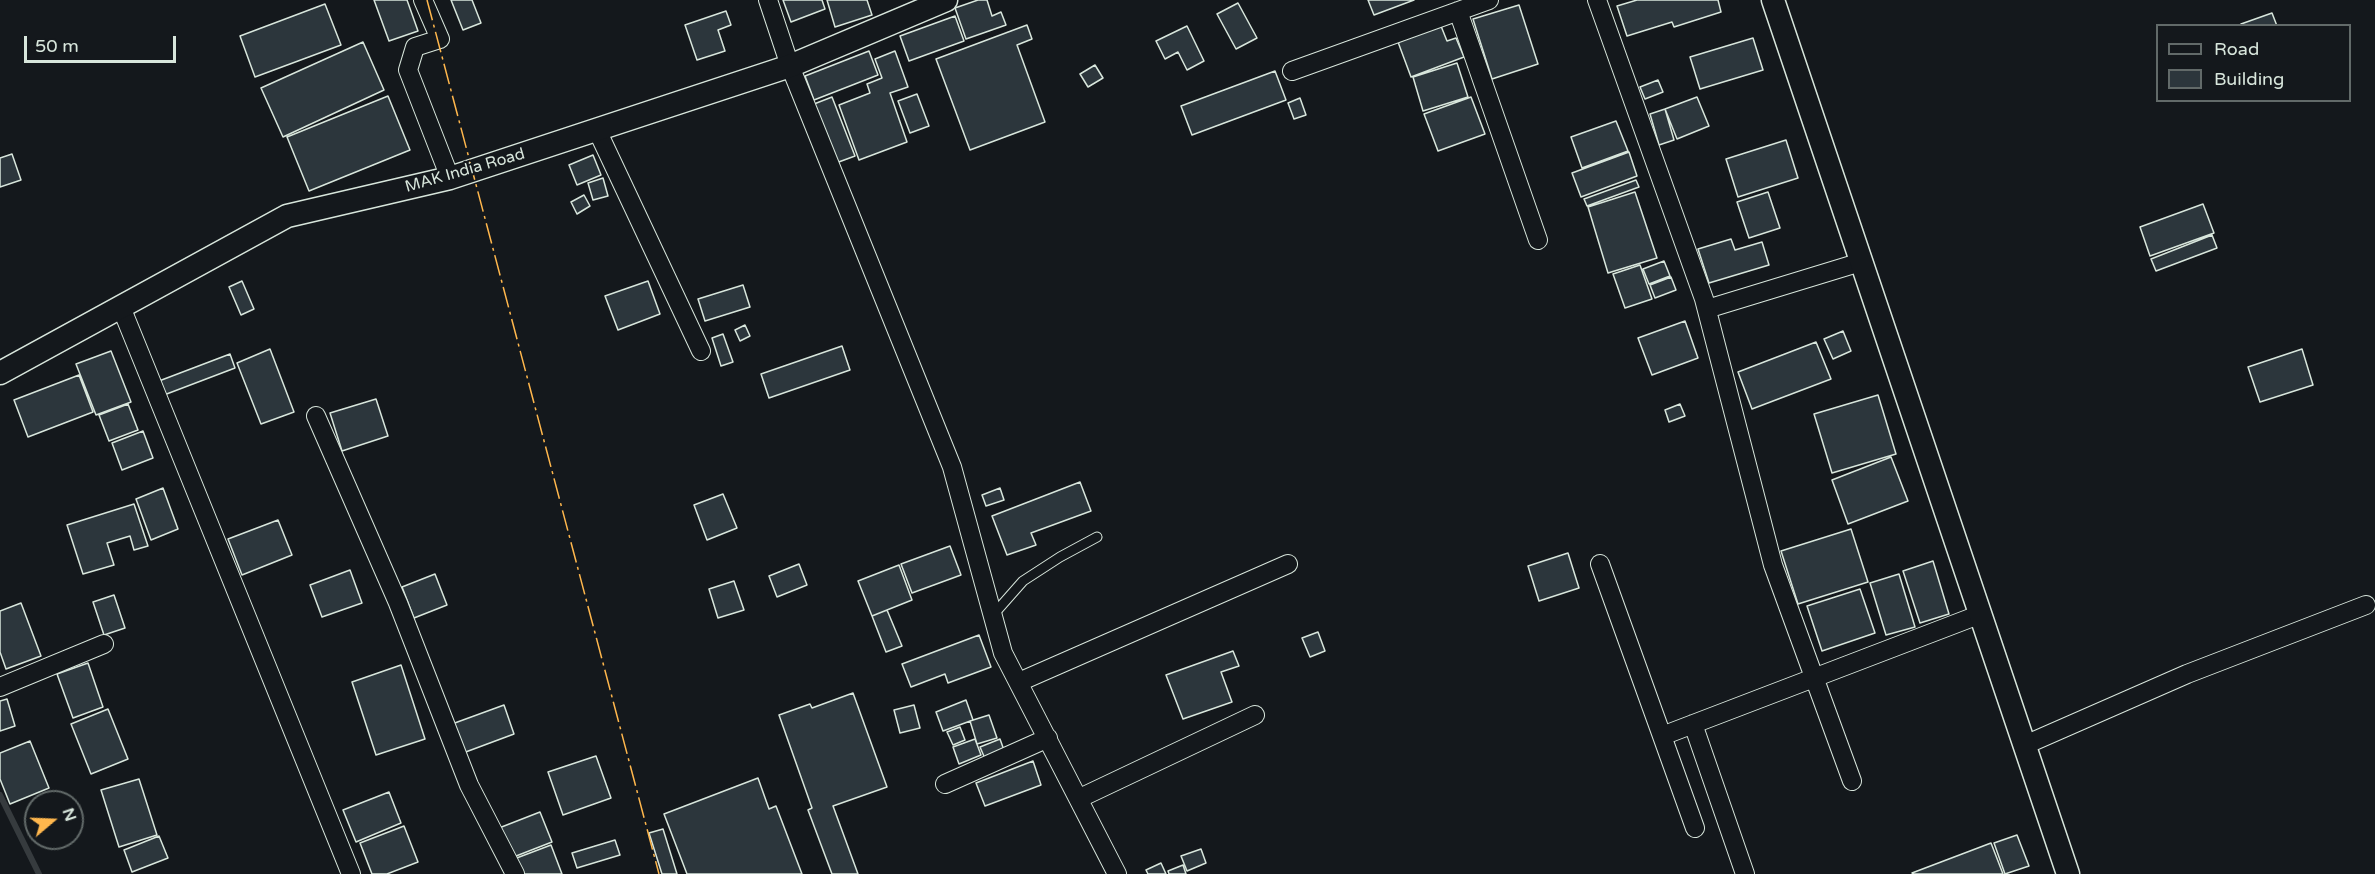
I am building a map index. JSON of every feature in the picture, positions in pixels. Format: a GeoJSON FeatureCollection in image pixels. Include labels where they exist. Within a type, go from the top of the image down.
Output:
{"type":"FeatureCollection","features":[{"type":"Feature","properties":{"kind":"street"},"geometry":{"type":"LineString","coordinates":[[423,0],[440,39],[415,47],[408,70],[450,178]]}},
{"type":"Feature","properties":{"kind":"street"},"geometry":{"type":"LineString","coordinates":[[768,0],[790,66],[952,466],[1004,653],[1117,874]]}},
{"type":"Feature","properties":{"kind":"street","name":"MAK India Road"},"geometry":{"type":"LineString","coordinates":[[0,373],[286,216],[450,178],[597,130],[790,66],[946,0]]}},
{"type":"Feature","properties":{"kind":"street"},"geometry":{"type":"LineString","coordinates":[[1292,71],[1489,0]]}},
{"type":"Feature","properties":{"kind":"street"},"geometry":{"type":"LineString","coordinates":[[1597,0],[1707,309],[1773,565],[1852,781]]}},
{"type":"Feature","properties":{"kind":"street"},"geometry":{"type":"LineString","coordinates":[[1773,0],[2068,874]]}},
{"type":"Feature","properties":{"kind":"street"},"geometry":{"type":"LineString","coordinates":[[1458,11],[1538,240]]}},
{"type":"Feature","properties":{"kind":"street"},"geometry":{"type":"LineString","coordinates":[[597,130],[701,351]]}},
{"type":"Feature","properties":{"kind":"street"},"geometry":{"type":"LineString","coordinates":[[1707,309],[1861,262]]}},
{"type":"Feature","properties":{"kind":"street"},"geometry":{"type":"LineString","coordinates":[[121,307],[351,874]]}},
{"type":"Feature","properties":{"kind":"street"},"geometry":{"type":"LineString","coordinates":[[316,416],[398,603],[469,784],[515,874]]}},
{"type":"Feature","properties":{"kind":"street"},"geometry":{"type":"LineString","coordinates":[[1019,682],[1288,564]]}},
{"type":"Feature","properties":{"kind":"street"},"geometry":{"type":"LineString","coordinates":[[1600,564],[1695,828]]}},
{"type":"Feature","properties":{"kind":"street"},"geometry":{"type":"LineString","coordinates":[[2025,745],[2187,674],[2366,605]]}},
{"type":"Feature","properties":{"kind":"street"},"geometry":{"type":"LineString","coordinates":[[1662,736],[1981,614]]}},
{"type":"Feature","properties":{"kind":"street"},"geometry":{"type":"LineString","coordinates":[[0,687],[104,644]]}},
{"type":"Feature","properties":{"kind":"street"},"geometry":{"type":"LineString","coordinates":[[1080,798],[1255,715]]}},
{"type":"Feature","properties":{"kind":"street"},"geometry":{"type":"LineString","coordinates":[[1693,724],[1745,874]]}},
{"type":"Feature","properties":{"kind":"street"},"geometry":{"type":"LineString","coordinates":[[945,784],[1048,738]]}},
{"type":"Feature","properties":{"kind":"lane"},"geometry":{"type":"LineString","coordinates":[[993,615],[1023,581],[1060,556],[1097,537]]}},
{"type":"Feature","properties":{"kind":"building"},"geometry":{"type":"Polygon","coordinates":[[[374,0],[407,0],[418,31],[389,41],[374,0]]]}},
{"type":"Feature","properties":{"kind":"building"},"geometry":{"type":"Polygon","coordinates":[[[451,0],[472,0],[481,23],[463,30],[451,0]]]}},
{"type":"Feature","properties":{"kind":"building"},"geometry":{"type":"Polygon","coordinates":[[[783,0],[822,0],[825,9],[791,22],[783,0]]]}},
{"type":"Feature","properties":{"kind":"building"},"geometry":{"type":"Polygon","coordinates":[[[827,0],[867,0],[872,15],[835,27],[827,0]]]}},
{"type":"Feature","properties":{"kind":"building"},"geometry":{"type":"Polygon","coordinates":[[[978,0],[987,0],[992,16],[1001,12],[1006,25],[966,39],[955,8],[978,0]]]}},
{"type":"Feature","properties":{"kind":"building"},"geometry":{"type":"Polygon","coordinates":[[[1368,0],[1414,0],[1374,15],[1368,0]]]}},
{"type":"Feature","properties":{"kind":"building"},"geometry":{"type":"Polygon","coordinates":[[[1637,0],[1718,0],[1721,12],[1674,27],[1672,22],[1627,36],[1617,6],[1637,0]]]}},
{"type":"Feature","properties":{"kind":"building"},"geometry":{"type":"Polygon","coordinates":[[[1238,3],[1257,38],[1236,49],[1217,14],[1238,3]]]}},
{"type":"Feature","properties":{"kind":"building"},"geometry":{"type":"Polygon","coordinates":[[[325,4],[341,45],[255,77],[240,36],[325,4]]]}},
{"type":"Feature","properties":{"kind":"building"},"geometry":{"type":"Polygon","coordinates":[[[1519,5],[1538,64],[1492,79],[1473,19],[1519,5]]]}},
{"type":"Feature","properties":{"kind":"building"},"geometry":{"type":"Polygon","coordinates":[[[726,11],[731,25],[718,30],[725,51],[697,60],[685,25],[726,11]]]}},
{"type":"Feature","properties":{"kind":"building"},"geometry":{"type":"Polygon","coordinates":[[[2272,13],[2276,24],[2241,24],[2272,13]]]}},
{"type":"Feature","properties":{"kind":"building"},"geometry":{"type":"Polygon","coordinates":[[[955,16],[964,41],[909,61],[900,36],[955,16]]]}},
{"type":"Feature","properties":{"kind":"building"},"geometry":{"type":"Polygon","coordinates":[[[1027,25],[1032,39],[1017,45],[1045,122],[970,150],[936,59],[1027,25]]]}},
{"type":"Feature","properties":{"kind":"building"},"geometry":{"type":"Polygon","coordinates":[[[1187,26],[1204,61],[1187,70],[1178,52],[1165,59],[1156,41],[1187,26]]]}},
{"type":"Feature","properties":{"kind":"building"},"geometry":{"type":"Polygon","coordinates":[[[1441,26],[1447,41],[1456,38],[1464,57],[1411,77],[1398,42],[1441,26]]]}},
{"type":"Feature","properties":{"kind":"building"},"geometry":{"type":"Polygon","coordinates":[[[1753,38],[1763,70],[1700,89],[1690,57],[1753,38]]]}},
{"type":"Feature","properties":{"kind":"building"},"geometry":{"type":"Polygon","coordinates":[[[363,42],[384,90],[283,137],[261,88],[363,42]]]}},
{"type":"Feature","properties":{"kind":"building"},"geometry":{"type":"Polygon","coordinates":[[[869,51],[878,75],[814,100],[805,76],[869,51]]]}},
{"type":"Feature","properties":{"kind":"building"},"geometry":{"type":"Polygon","coordinates":[[[895,51],[908,87],[890,93],[907,142],[859,160],[839,105],[870,93],[867,84],[882,78],[875,59],[895,51]]]}},
{"type":"Feature","properties":{"kind":"building"},"geometry":{"type":"Polygon","coordinates":[[[1457,63],[1468,97],[1423,111],[1413,77],[1457,63]]]}},
{"type":"Feature","properties":{"kind":"building"},"geometry":{"type":"Polygon","coordinates":[[[1095,65],[1103,78],[1088,87],[1080,74],[1095,65]]]}},
{"type":"Feature","properties":{"kind":"building"},"geometry":{"type":"Polygon","coordinates":[[[1275,71],[1286,100],[1192,135],[1181,106],[1275,71]]]}},
{"type":"Feature","properties":{"kind":"building"},"geometry":{"type":"Polygon","coordinates":[[[1658,80],[1663,92],[1645,99],[1640,87],[1658,80]]]}},
{"type":"Feature","properties":{"kind":"building"},"geometry":{"type":"Polygon","coordinates":[[[917,94],[929,126],[910,133],[898,101],[917,94]]]}},
{"type":"Feature","properties":{"kind":"building"},"geometry":{"type":"Polygon","coordinates":[[[388,96],[410,150],[309,191],[287,137],[388,96]]]}},
{"type":"Feature","properties":{"kind":"building"},"geometry":{"type":"Polygon","coordinates":[[[832,97],[855,156],[836,163],[814,104],[832,97]]]}},
{"type":"Feature","properties":{"kind":"building"},"geometry":{"type":"Polygon","coordinates":[[[1471,97],[1485,134],[1438,151],[1424,114],[1471,97]]]}},
{"type":"Feature","properties":{"kind":"building"},"geometry":{"type":"Polygon","coordinates":[[[1697,97],[1709,126],[1677,139],[1665,109],[1697,97]]]}},
{"type":"Feature","properties":{"kind":"building"},"geometry":{"type":"Polygon","coordinates":[[[1300,98],[1306,115],[1294,119],[1288,103],[1300,98]]]}},
{"type":"Feature","properties":{"kind":"building"},"geometry":{"type":"Polygon","coordinates":[[[1665,109],[1674,140],[1659,145],[1650,114],[1665,109]]]}},
{"type":"Feature","properties":{"kind":"building"},"geometry":{"type":"Polygon","coordinates":[[[1616,121],[1628,151],[1582,168],[1571,137],[1616,121]]]}},
{"type":"Feature","properties":{"kind":"building"},"geometry":{"type":"Polygon","coordinates":[[[1786,140],[1798,178],[1738,197],[1726,159],[1786,140]]]}},
{"type":"Feature","properties":{"kind":"building"},"geometry":{"type":"Polygon","coordinates":[[[1629,152],[1637,176],[1581,197],[1572,173],[1629,152]]]}},
{"type":"Feature","properties":{"kind":"building"},"geometry":{"type":"Polygon","coordinates":[[[12,154],[21,180],[0,187],[0,158],[12,154]]]}},
{"type":"Feature","properties":{"kind":"building"},"geometry":{"type":"Polygon","coordinates":[[[593,155],[601,175],[577,185],[569,165],[593,155]]]}},
{"type":"Feature","properties":{"kind":"building"},"geometry":{"type":"Polygon","coordinates":[[[603,178],[608,196],[593,200],[588,183],[603,178]]]}},
{"type":"Feature","properties":{"kind":"building"},"geometry":{"type":"Polygon","coordinates":[[[1636,180],[1639,187],[1587,206],[1584,199],[1636,180]]]}},
{"type":"Feature","properties":{"kind":"building"},"geometry":{"type":"Polygon","coordinates":[[[1635,192],[1657,258],[1608,273],[1588,207],[1635,192]]]}},
{"type":"Feature","properties":{"kind":"building"},"geometry":{"type":"Polygon","coordinates":[[[1768,192],[1780,228],[1749,238],[1737,202],[1768,192]]]}},
{"type":"Feature","properties":{"kind":"building"},"geometry":{"type":"Polygon","coordinates":[[[584,195],[590,206],[577,214],[571,202],[584,195]]]}},
{"type":"Feature","properties":{"kind":"building"},"geometry":{"type":"Polygon","coordinates":[[[2203,204],[2214,233],[2150,256],[2140,227],[2203,204]]]}},
{"type":"Feature","properties":{"kind":"building"},"geometry":{"type":"Polygon","coordinates":[[[2212,235],[2217,248],[2156,271],[2151,259],[2212,235]]]}},
{"type":"Feature","properties":{"kind":"building"},"geometry":{"type":"Polygon","coordinates":[[[1731,239],[1735,250],[1762,242],[1769,265],[1709,283],[1698,249],[1731,239]]]}},
{"type":"Feature","properties":{"kind":"building"},"geometry":{"type":"Polygon","coordinates":[[[1664,261],[1670,276],[1649,284],[1643,269],[1664,261]]]}},
{"type":"Feature","properties":{"kind":"building"},"geometry":{"type":"Polygon","coordinates":[[[1640,265],[1652,299],[1625,308],[1613,274],[1640,265]]]}},
{"type":"Feature","properties":{"kind":"building"},"geometry":{"type":"Polygon","coordinates":[[[1671,277],[1676,290],[1655,298],[1650,285],[1671,277]]]}},
{"type":"Feature","properties":{"kind":"building"},"geometry":{"type":"Polygon","coordinates":[[[242,281],[254,309],[241,315],[229,287],[242,281]]]}},
{"type":"Feature","properties":{"kind":"building"},"geometry":{"type":"Polygon","coordinates":[[[648,281],[660,314],[618,330],[605,296],[648,281]]]}},
{"type":"Feature","properties":{"kind":"building"},"geometry":{"type":"Polygon","coordinates":[[[743,285],[750,307],[705,321],[698,299],[743,285]]]}},
{"type":"Feature","properties":{"kind":"building"},"geometry":{"type":"Polygon","coordinates":[[[1685,321],[1698,358],[1652,375],[1638,338],[1685,321]]]}},
{"type":"Feature","properties":{"kind":"building"},"geometry":{"type":"Polygon","coordinates":[[[745,325],[750,336],[740,341],[735,330],[745,325]]]}},
{"type":"Feature","properties":{"kind":"building"},"geometry":{"type":"Polygon","coordinates":[[[1843,331],[1851,351],[1833,359],[1824,339],[1843,331]]]}},
{"type":"Feature","properties":{"kind":"building"},"geometry":{"type":"Polygon","coordinates":[[[723,334],[733,362],[721,366],[712,338],[723,334]]]}},
{"type":"Feature","properties":{"kind":"building"},"geometry":{"type":"Polygon","coordinates":[[[1816,342],[1831,379],[1752,409],[1738,372],[1816,342]]]}},
{"type":"Feature","properties":{"kind":"building"},"geometry":{"type":"Polygon","coordinates":[[[842,346],[850,370],[769,398],[761,374],[842,346]]]}},
{"type":"Feature","properties":{"kind":"building"},"geometry":{"type":"Polygon","coordinates":[[[270,349],[294,412],[261,424],[237,363],[270,349]]]}},
{"type":"Feature","properties":{"kind":"building"},"geometry":{"type":"Polygon","coordinates":[[[2302,349],[2313,385],[2260,402],[2248,367],[2302,349]]]}},
{"type":"Feature","properties":{"kind":"building"},"geometry":{"type":"Polygon","coordinates":[[[111,351],[131,402],[96,415],[76,364],[111,351]]]}},
{"type":"Feature","properties":{"kind":"building"},"geometry":{"type":"Polygon","coordinates":[[[230,354],[235,368],[164,395],[159,381],[230,354]]]}},
{"type":"Feature","properties":{"kind":"building"},"geometry":{"type":"Polygon","coordinates":[[[79,375],[93,412],[28,437],[14,400],[79,375]]]}},
{"type":"Feature","properties":{"kind":"building"},"geometry":{"type":"Polygon","coordinates":[[[1878,395],[1896,454],[1832,473],[1814,414],[1878,395]]]}},
{"type":"Feature","properties":{"kind":"building"},"geometry":{"type":"Polygon","coordinates":[[[376,399],[388,436],[342,451],[330,413],[376,399]]]}},
{"type":"Feature","properties":{"kind":"building"},"geometry":{"type":"Polygon","coordinates":[[[128,404],[138,430],[109,441],[99,415],[128,404]]]}},
{"type":"Feature","properties":{"kind":"building"},"geometry":{"type":"Polygon","coordinates":[[[1680,404],[1685,416],[1669,422],[1665,410],[1680,404]]]}},
{"type":"Feature","properties":{"kind":"building"},"geometry":{"type":"Polygon","coordinates":[[[143,431],[153,458],[122,470],[112,443],[143,431]]]}},
{"type":"Feature","properties":{"kind":"building"},"geometry":{"type":"Polygon","coordinates":[[[1891,457],[1908,501],[1848,524],[1832,480],[1891,457]]]}},
{"type":"Feature","properties":{"kind":"building"},"geometry":{"type":"Polygon","coordinates":[[[1080,482],[1091,511],[1031,533],[1036,545],[1007,555],[992,516],[1080,482]]]}},
{"type":"Feature","properties":{"kind":"building"},"geometry":{"type":"Polygon","coordinates":[[[163,488],[178,529],[151,540],[136,499],[163,488]]]}},
{"type":"Feature","properties":{"kind":"building"},"geometry":{"type":"Polygon","coordinates":[[[1000,488],[1004,500],[986,506],[982,495],[1000,488]]]}},
{"type":"Feature","properties":{"kind":"building"},"geometry":{"type":"Polygon","coordinates":[[[723,494],[737,528],[707,540],[694,505],[723,494]]]}},
{"type":"Feature","properties":{"kind":"building"},"geometry":{"type":"Polygon","coordinates":[[[134,504],[148,546],[134,550],[130,536],[107,543],[114,565],[83,574],[67,525],[134,504]]]}},
{"type":"Feature","properties":{"kind":"building"},"geometry":{"type":"Polygon","coordinates":[[[278,520],[292,555],[242,575],[228,539],[278,520]]]}},
{"type":"Feature","properties":{"kind":"building"},"geometry":{"type":"Polygon","coordinates":[[[1851,529],[1868,582],[1798,604],[1781,551],[1851,529]]]}},
{"type":"Feature","properties":{"kind":"building"},"geometry":{"type":"Polygon","coordinates":[[[950,546],[961,575],[912,593],[901,564],[950,546]]]}},
{"type":"Feature","properties":{"kind":"building"},"geometry":{"type":"Polygon","coordinates":[[[1568,553],[1579,588],[1539,601],[1528,566],[1568,553]]]}},
{"type":"Feature","properties":{"kind":"building"},"geometry":{"type":"Polygon","coordinates":[[[1933,561],[1949,614],[1920,623],[1903,571],[1933,561]]]}},
{"type":"Feature","properties":{"kind":"building"},"geometry":{"type":"Polygon","coordinates":[[[799,564],[807,585],[777,597],[769,576],[799,564]]]}},
{"type":"Feature","properties":{"kind":"building"},"geometry":{"type":"Polygon","coordinates":[[[899,565],[912,600],[872,616],[858,581],[899,565]]]}},
{"type":"Feature","properties":{"kind":"building"},"geometry":{"type":"Polygon","coordinates":[[[350,570],[362,603],[322,617],[310,585],[350,570]]]}},
{"type":"Feature","properties":{"kind":"building"},"geometry":{"type":"Polygon","coordinates":[[[435,574],[447,605],[414,618],[402,587],[435,574]]]}},
{"type":"Feature","properties":{"kind":"building"},"geometry":{"type":"Polygon","coordinates":[[[1899,574],[1915,627],[1886,635],[1870,583],[1899,574]]]}},
{"type":"Feature","properties":{"kind":"building"},"geometry":{"type":"Polygon","coordinates":[[[734,581],[744,610],[718,618],[709,589],[734,581]]]}},
{"type":"Feature","properties":{"kind":"building"},"geometry":{"type":"Polygon","coordinates":[[[1860,589],[1875,633],[1822,651],[1807,606],[1860,589]]]}},
{"type":"Feature","properties":{"kind":"building"},"geometry":{"type":"Polygon","coordinates":[[[114,595],[125,628],[104,635],[93,602],[114,595]]]}},
{"type":"Feature","properties":{"kind":"building"},"geometry":{"type":"Polygon","coordinates":[[[21,603],[41,656],[6,669],[0,652],[0,611],[21,603]]]}},
{"type":"Feature","properties":{"kind":"building"},"geometry":{"type":"Polygon","coordinates":[[[887,610],[902,646],[886,652],[872,616],[887,610]]]}},
{"type":"Feature","properties":{"kind":"building"},"geometry":{"type":"Polygon","coordinates":[[[1318,632],[1325,651],[1310,657],[1302,638],[1318,632]]]}},
{"type":"Feature","properties":{"kind":"building"},"geometry":{"type":"Polygon","coordinates":[[[979,635],[991,667],[948,683],[945,674],[911,687],[902,664],[979,635]]]}},
{"type":"Feature","properties":{"kind":"building"},"geometry":{"type":"Polygon","coordinates":[[[1233,651],[1239,666],[1221,672],[1232,702],[1183,719],[1166,675],[1233,651]]]}},
{"type":"Feature","properties":{"kind":"building"},"geometry":{"type":"Polygon","coordinates":[[[88,663],[103,707],[73,718],[57,674],[88,663]]]}},
{"type":"Feature","properties":{"kind":"building"},"geometry":{"type":"Polygon","coordinates":[[[401,665],[425,739],[376,755],[352,682],[401,665]]]}},
{"type":"Feature","properties":{"kind":"building"},"geometry":{"type":"Polygon","coordinates":[[[853,693],[887,787],[833,806],[858,874],[832,874],[808,810],[812,808],[779,715],[810,704],[812,708],[853,693]]]}},
{"type":"Feature","properties":{"kind":"building"},"geometry":{"type":"Polygon","coordinates":[[[7,699],[15,726],[0,731],[0,701],[7,699]]]}},
{"type":"Feature","properties":{"kind":"building"},"geometry":{"type":"Polygon","coordinates":[[[966,700],[973,720],[943,731],[936,712],[966,700]]]}},
{"type":"Feature","properties":{"kind":"building"},"geometry":{"type":"Polygon","coordinates":[[[504,705],[514,734],[463,753],[452,724],[504,705]]]}},
{"type":"Feature","properties":{"kind":"building"},"geometry":{"type":"Polygon","coordinates":[[[914,705],[920,728],[900,733],[894,710],[914,705]]]}},
{"type":"Feature","properties":{"kind":"building"},"geometry":{"type":"Polygon","coordinates":[[[108,709],[128,759],[91,774],[71,724],[108,709]]]}},
{"type":"Feature","properties":{"kind":"building"},"geometry":{"type":"Polygon","coordinates":[[[989,715],[997,738],[977,744],[970,721],[989,715]]]}},
{"type":"Feature","properties":{"kind":"building"},"geometry":{"type":"Polygon","coordinates":[[[960,727],[965,740],[953,745],[947,732],[960,727]]]}},
{"type":"Feature","properties":{"kind":"building"},"geometry":{"type":"Polygon","coordinates":[[[975,739],[981,755],[959,764],[953,747],[975,739]]]}},
{"type":"Feature","properties":{"kind":"building"},"geometry":{"type":"Polygon","coordinates":[[[1000,739],[1005,753],[986,761],[980,747],[1000,739]]]}},
{"type":"Feature","properties":{"kind":"building"},"geometry":{"type":"Polygon","coordinates":[[[30,741],[49,788],[24,790],[24,798],[10,804],[0,779],[0,753],[30,741]]]}},
{"type":"Feature","properties":{"kind":"building"},"geometry":{"type":"Polygon","coordinates":[[[596,756],[611,798],[563,815],[548,772],[596,756]]]}},
{"type":"Feature","properties":{"kind":"building"},"geometry":{"type":"Polygon","coordinates":[[[1033,761],[1041,785],[985,806],[976,783],[1033,761]]]}},
{"type":"Feature","properties":{"kind":"building"},"geometry":{"type":"Polygon","coordinates":[[[758,778],[769,809],[776,806],[802,874],[687,874],[664,814],[758,778]]]}},
{"type":"Feature","properties":{"kind":"building"},"geometry":{"type":"Polygon","coordinates":[[[139,779],[157,835],[119,847],[101,790],[139,779]]]}},
{"type":"Feature","properties":{"kind":"building"},"geometry":{"type":"Polygon","coordinates":[[[389,792],[401,823],[356,842],[343,810],[389,792]]]}},
{"type":"Feature","properties":{"kind":"building"},"geometry":{"type":"Polygon","coordinates":[[[540,812],[552,842],[511,858],[499,828],[540,812]]]}},
{"type":"Feature","properties":{"kind":"building"},"geometry":{"type":"Polygon","coordinates":[[[404,826],[418,862],[387,874],[372,874],[360,843],[404,826]]]}},
{"type":"Feature","properties":{"kind":"building"},"geometry":{"type":"Polygon","coordinates":[[[663,829],[677,874],[662,874],[649,833],[663,829]]]}},
{"type":"Feature","properties":{"kind":"building"},"geometry":{"type":"Polygon","coordinates":[[[2017,835],[2029,866],[2005,874],[1994,843],[2017,835]]]}},
{"type":"Feature","properties":{"kind":"building"},"geometry":{"type":"Polygon","coordinates":[[[159,836],[168,858],[132,872],[124,850],[159,836]]]}},
{"type":"Feature","properties":{"kind":"building"},"geometry":{"type":"Polygon","coordinates":[[[615,840],[620,855],[577,868],[572,853],[615,840]]]}},
{"type":"Feature","properties":{"kind":"building"},"geometry":{"type":"Polygon","coordinates":[[[1991,843],[2003,874],[1912,873],[1991,843]]]}},
{"type":"Feature","properties":{"kind":"building"},"geometry":{"type":"Polygon","coordinates":[[[551,845],[562,874],[520,874],[514,859],[551,845]]]}},
{"type":"Feature","properties":{"kind":"building"},"geometry":{"type":"Polygon","coordinates":[[[1201,849],[1206,863],[1187,871],[1181,856],[1201,849]]]}},
{"type":"Feature","properties":{"kind":"building"},"geometry":{"type":"Polygon","coordinates":[[[1161,863],[1166,874],[1148,874],[1146,870],[1161,863]]]}},
{"type":"Feature","properties":{"kind":"building"},"geometry":{"type":"Polygon","coordinates":[[[1183,865],[1186,874],[1169,874],[1168,871],[1183,865]]]}},
{"type":"Feature","properties":{"kind":"waterway"},"geometry":{"type":"LineString","coordinates":[[0,795],[39,874]]}},
{"type":"Feature","properties":{"kind":"power"},"geometry":{"type":"LineString","coordinates":[[427,0],[659,874]]}}]}
